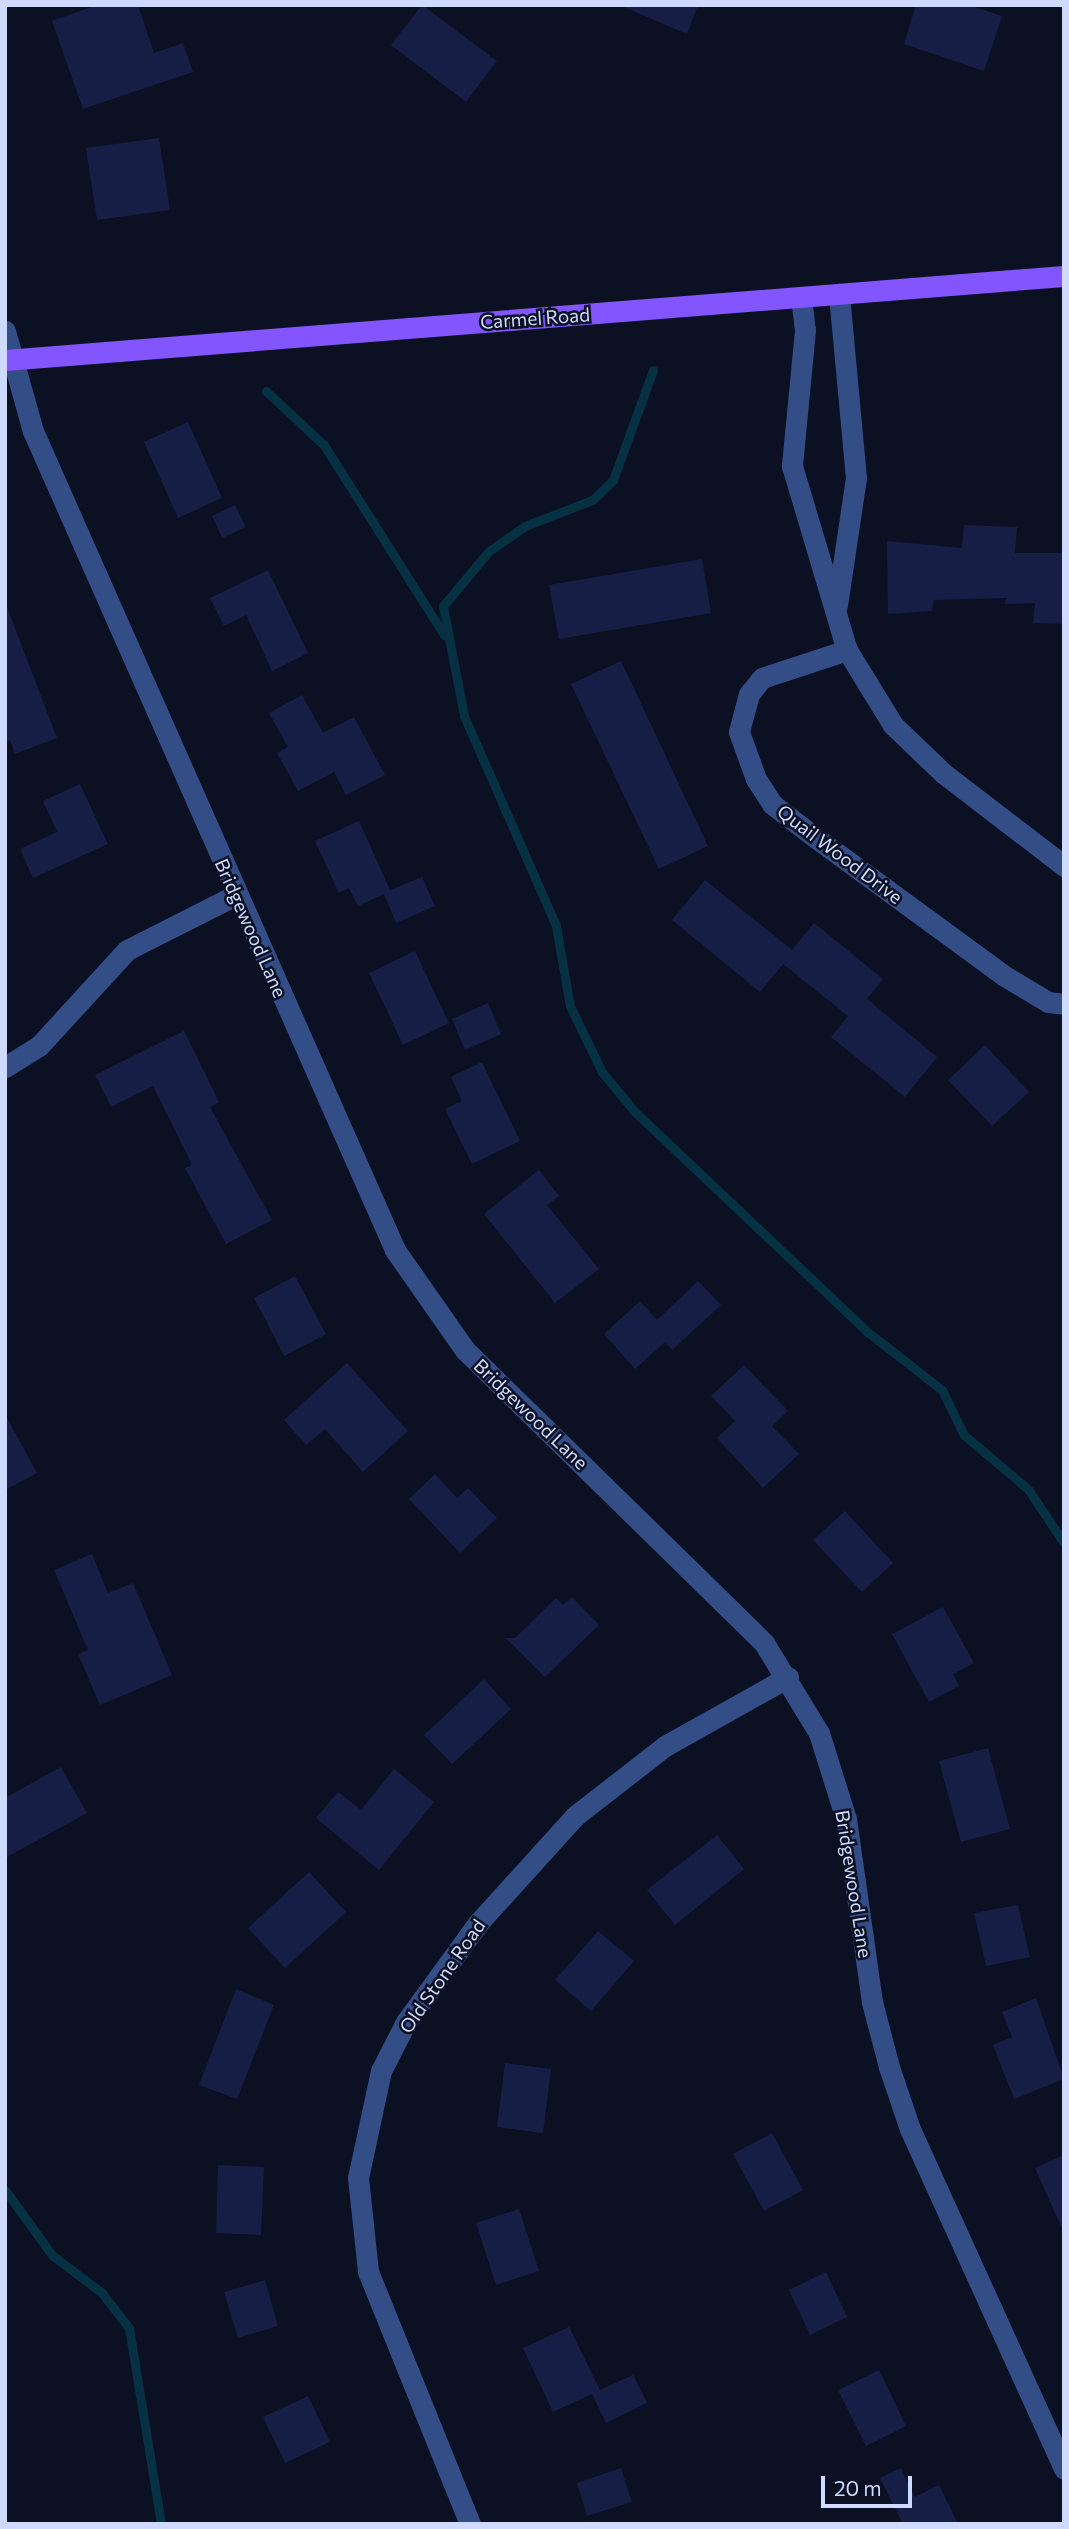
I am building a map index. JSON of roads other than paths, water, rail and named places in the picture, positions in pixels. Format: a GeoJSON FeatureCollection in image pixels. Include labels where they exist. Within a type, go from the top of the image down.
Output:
{"type":"FeatureCollection","features":[{"type":"Feature","properties":{"kind":"main road","name":"Carmel Road"},"geometry":{"type":"LineString","coordinates":[[9,359],[1064,276]]}},
{"type":"Feature","properties":{"kind":"street"},"geometry":{"type":"LineString","coordinates":[[837,605],[856,478],[839,294]]}},
{"type":"Feature","properties":{"kind":"street"},"geometry":{"type":"LineString","coordinates":[[801,298],[805,330],[792,466],[810,542],[837,605],[847,650],[893,725],[943,773],[1064,866]]}},
{"type":"Feature","properties":{"kind":"street","name":"Bridgewood Lane"},"geometry":{"type":"LineString","coordinates":[[5,331],[9,359],[33,431],[395,1250],[435,1312],[474,1359],[736,1612],[788,1678],[837,1782],[872,2002],[910,2129],[1064,2469]]}},
{"type":"Feature","properties":{"kind":"street","name":"Quail Wood Drive"},"geometry":{"type":"LineString","coordinates":[[847,650],[762,678],[749,694],[739,732],[756,779],[772,804],[980,959],[1048,1002],[1064,1004]]}},
{"type":"Feature","properties":{"kind":"street"},"geometry":{"type":"LineString","coordinates":[[5,1067],[39,1046],[127,950],[236,895]]}},
{"type":"Feature","properties":{"kind":"street","name":"Old Stone Road"},"geometry":{"type":"LineString","coordinates":[[470,2524],[368,2271],[358,2178],[381,2071],[406,2022],[479,1922],[575,1816],[665,1746],[788,1678]]}},
{"type":"Feature","properties":{"kind":"waterway"},"geometry":{"type":"LineString","coordinates":[[653,370],[613,480],[592,500],[525,526],[489,551],[443,606],[464,716],[556,926],[570,1006],[602,1072],[634,1111],[869,1333],[942,1390],[964,1435],[1028,1489],[1064,1543]]}},
{"type":"Feature","properties":{"kind":"waterway"},"geometry":{"type":"LineString","coordinates":[[266,391],[324,445],[444,635]]}},
{"type":"Feature","properties":{"kind":"waterway"},"geometry":{"type":"LineString","coordinates":[[5,2190],[52,2255],[102,2293],[129,2328],[161,2524]]}}]}
